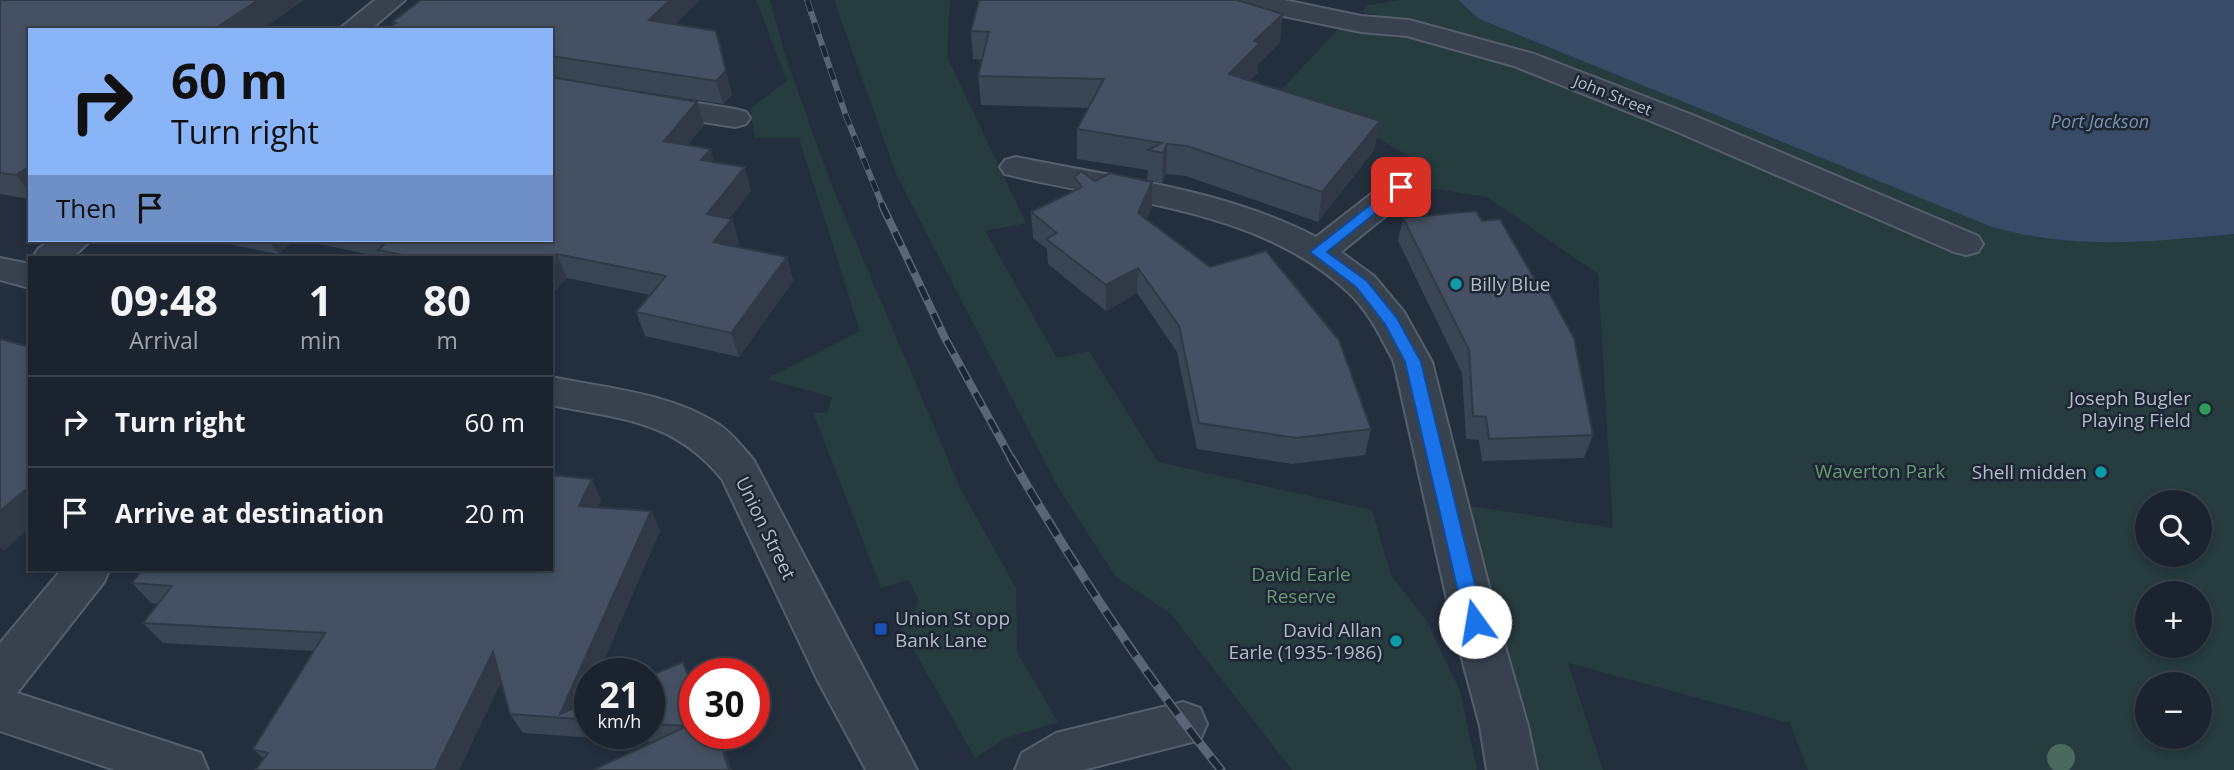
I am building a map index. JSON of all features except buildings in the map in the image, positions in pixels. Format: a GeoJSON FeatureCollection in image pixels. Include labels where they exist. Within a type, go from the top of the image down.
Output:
{"type":"FeatureCollection","features":[{"type":"Feature","properties":{"kind":"street"},"geometry":{"type":"LineString","coordinates":[[355,28],[392,0]]}},
{"type":"Feature","properties":{"kind":"street","name":"John Street"},"geometry":{"type":"LineString","coordinates":[[1244,0],[1361,24],[1409,28],[1524,60],[1684,123],[1966,244]]}},
{"type":"Feature","properties":{"kind":"street"},"geometry":{"type":"LineString","coordinates":[[553,89],[736,118]]}},
{"type":"Feature","properties":{"kind":"street"},"geometry":{"type":"LineString","coordinates":[[1016,167],[1217,209],[1265,225],[1318,252],[1362,284],[1391,321],[1413,362],[1475,622],[1504,726],[1512,770]]}},
{"type":"Feature","properties":{"kind":"street"},"geometry":{"type":"LineString","coordinates":[[1318,252],[1401,187]]}},
{"type":"Feature","properties":{"kind":"street"},"geometry":{"type":"LineString","coordinates":[[49,256],[71,242]]}},
{"type":"Feature","properties":{"kind":"street","name":"Union Street"},"geometry":{"type":"LineString","coordinates":[[553,391],[680,423],[703,434],[721,450],[738,470],[834,664],[892,770]]}},
{"type":"Feature","properties":{"kind":"street"},"geometry":{"type":"LineString","coordinates":[[0,678],[86,571]]}},
{"type":"Feature","properties":{"kind":"street"},"geometry":{"type":"LineString","coordinates":[[0,709],[183,770]]}},
{"type":"Feature","properties":{"kind":"street"},"geometry":{"type":"LineString","coordinates":[[1040,770],[1073,749],[1183,724]]}},
{"type":"Feature","properties":{"kind":"green space"},"geometry":{"type":"Polygon","coordinates":[[[756,0],[770,0],[785,55],[830,181],[960,488],[1016,588],[1017,652],[1058,722],[1006,738],[975,758],[896,619],[916,610],[918,599],[909,580],[881,588],[813,412],[827,413],[832,397],[766,379],[860,331],[799,138],[755,138],[750,109],[787,81],[756,0]]]}},
{"type":"Feature","properties":{"kind":"green space","name":"David Earle Reserve"},"geometry":{"type":"Polygon","coordinates":[[[834,0],[950,0],[947,57],[1026,223],[985,231],[1057,358],[1089,351],[1158,462],[1372,510],[1391,575],[1428,623],[1460,691],[1477,770],[1292,770],[1171,614],[1116,577],[1059,489],[897,176],[834,0]]]}},
{"type":"Feature","properties":{"kind":"green space","name":"Waverton Park"},"geometry":{"type":"Polygon","coordinates":[[[1400,0],[1458,0],[1479,19],[1992,227],[2180,239],[2234,234],[2234,770],[1808,770],[1790,723],[1568,663],[1603,770],[1538,770],[1470,506],[1613,528],[1598,274],[1487,197],[1435,189],[1428,193],[1393,175],[1414,159],[1332,112],[1280,91],[1342,25],[1400,38],[1415,22],[1361,12],[1369,5],[1400,0]]]}},
{"type":"Feature","properties":{"kind":"water","name":"Port Jackson"},"geometry":{"type":"Polygon","coordinates":[[[1458,0],[2234,0],[2234,234],[2112,242],[2053,239],[1992,227],[1479,19],[1458,0]]]}},
{"type":"Feature","properties":{"kind":"railway"},"geometry":{"type":"LineString","coordinates":[[807,0],[846,116],[883,207]]}},
{"type":"Feature","properties":{"kind":"railway"},"geometry":{"type":"LineString","coordinates":[[882,205],[945,338],[1012,460]]}},
{"type":"Feature","properties":{"kind":"railway"},"geometry":{"type":"LineString","coordinates":[[1011,458],[1110,618],[1221,770]]}},
{"type":"Feature","properties":{"kind":"place","name":"Billy Blue"},"geometry":{"type":"Point","coordinates":[1456,284]}},
{"type":"Feature","properties":{"kind":"place","name":"Joseph Bugler Playing Field"},"geometry":{"type":"Point","coordinates":[2205,409]}},
{"type":"Feature","properties":{"kind":"place","name":"Shell midden"},"geometry":{"type":"Point","coordinates":[2101,472]}},
{"type":"Feature","properties":{"kind":"place","name":"Union St opp Bank Lane"},"geometry":{"type":"Point","coordinates":[881,629]}},
{"type":"Feature","properties":{"kind":"place","name":"David Allan Earle (1935-1986)"},"geometry":{"type":"Point","coordinates":[1396,641]}},
{"type":"Feature","properties":{"kind":"route"},"geometry":{"type":"LineString","coordinates":[[1401,187],[1318,252],[1362,284],[1391,321],[1413,362],[1475,622]]}}]}
